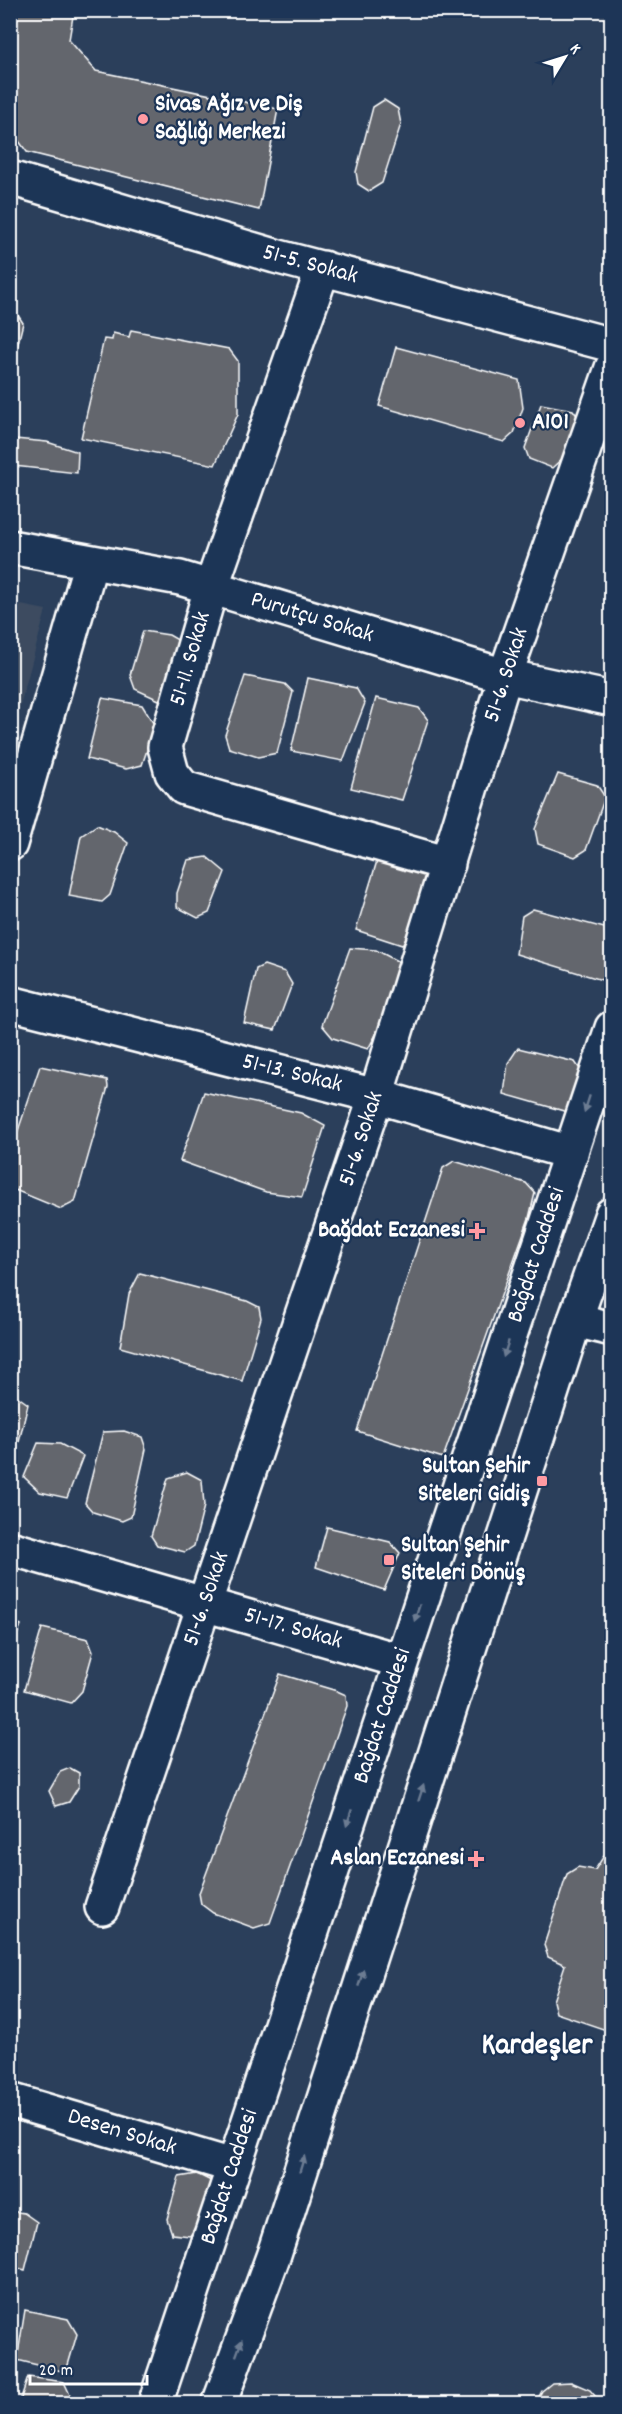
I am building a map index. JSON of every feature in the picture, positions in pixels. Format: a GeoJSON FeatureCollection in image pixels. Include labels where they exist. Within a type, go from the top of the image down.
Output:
{"type":"FeatureCollection","features":[{"type":"Feature","properties":{"kind":"street","name":"51-5. Sokak"},"geometry":{"type":"LineString","coordinates":[[10,178],[323,268],[612,345]]}},
{"type":"Feature","properties":{"kind":"street","name":"51-11. Sokak"},"geometry":{"type":"LineString","coordinates":[[323,268],[211,588],[165,747],[172,773],[184,788],[448,864]]}},
{"type":"Feature","properties":{"kind":"street","name":"51-6. Sokak"},"geometry":{"type":"LineString","coordinates":[[102,1907],[376,1096],[505,676],[612,368]]}},
{"type":"Feature","properties":{"kind":"street","name":"Purutçu Sokak"},"geometry":{"type":"LineString","coordinates":[[10,547],[180,578],[505,676],[612,699]]}},
{"type":"Feature","properties":{"kind":"street"},"geometry":{"type":"LineString","coordinates":[[10,844],[91,562]]}},
{"type":"Feature","properties":{"kind":"street","name":"51-13. Sokak"},"geometry":{"type":"LineString","coordinates":[[10,1003],[376,1096],[571,1153]]}},
{"type":"Feature","properties":{"kind":"street","name":"Bağdat Caddesi"},"geometry":{"type":"LineString","coordinates":[[155,2403],[612,1028]]}},
{"type":"Feature","properties":{"kind":"street"},"geometry":{"type":"LineString","coordinates":[[219,2403],[273,2254],[575,1320],[612,1214]]}},
{"type":"Feature","properties":{"kind":"street"},"geometry":{"type":"LineString","coordinates":[[575,1320],[612,1329]]}},
{"type":"Feature","properties":{"kind":"street","name":"51-17. Sokak"},"geometry":{"type":"LineString","coordinates":[[10,1548],[401,1661]]}},
{"type":"Feature","properties":{"kind":"street","name":"Desen Sokak"},"geometry":{"type":"LineString","coordinates":[[10,2100],[233,2166]]}},
{"type":"Feature","properties":{"kind":"shaded area"},"geometry":{"type":"Polygon","coordinates":[[[10,603],[46,610],[11,739],[10,603]]]}},
{"type":"Feature","properties":{"kind":"building","name":"Sivas Ağız ve Diş Sağlığı Merkezi"},"geometry":{"type":"Polygon","coordinates":[[[10,10],[74,10],[69,40],[96,71],[278,109],[259,210],[27,152],[10,129],[10,10]]]}},
{"type":"Feature","properties":{"kind":"building"},"geometry":{"type":"Polygon","coordinates":[[[384,100],[398,109],[401,124],[382,183],[369,191],[358,184],[356,172],[373,107],[384,100]]]}},
{"type":"Feature","properties":{"kind":"building"},"geometry":{"type":"Polygon","coordinates":[[[10,303],[23,323],[10,376],[10,303]]]}},
{"type":"Feature","properties":{"kind":"building"},"geometry":{"type":"Polygon","coordinates":[[[131,330],[229,349],[238,361],[238,414],[215,465],[81,438],[104,339],[112,340],[113,333],[129,337],[131,330]]]}},
{"type":"Feature","properties":{"kind":"building"},"geometry":{"type":"Polygon","coordinates":[[[396,347],[519,380],[523,408],[514,433],[504,442],[379,406],[396,347]]]}},
{"type":"Feature","properties":{"kind":"building"},"geometry":{"type":"Polygon","coordinates":[[[541,404],[573,410],[578,417],[568,453],[552,468],[529,459],[525,448],[541,404]]]}},
{"type":"Feature","properties":{"kind":"building"},"geometry":{"type":"Polygon","coordinates":[[[15,439],[47,442],[78,452],[77,473],[10,464],[10,448],[15,439]]]}},
{"type":"Feature","properties":{"kind":"building"},"geometry":{"type":"Polygon","coordinates":[[[143,631],[169,635],[183,643],[171,685],[159,700],[135,689],[130,675],[143,631]]]}},
{"type":"Feature","properties":{"kind":"building"},"geometry":{"type":"Polygon","coordinates":[[[245,676],[285,684],[293,692],[277,753],[258,757],[229,748],[225,735],[245,676]]]}},
{"type":"Feature","properties":{"kind":"building"},"geometry":{"type":"Polygon","coordinates":[[[308,678],[356,688],[365,703],[343,761],[291,751],[308,678]]]}},
{"type":"Feature","properties":{"kind":"building"},"geometry":{"type":"Polygon","coordinates":[[[102,698],[142,705],[155,726],[142,765],[126,769],[87,759],[102,698]]]}},
{"type":"Feature","properties":{"kind":"building"},"geometry":{"type":"Polygon","coordinates":[[[376,698],[419,708],[428,720],[402,800],[351,788],[376,698]]]}},
{"type":"Feature","properties":{"kind":"building"},"geometry":{"type":"Polygon","coordinates":[[[558,774],[597,785],[605,797],[586,850],[575,857],[538,844],[535,829],[558,774]]]}},
{"type":"Feature","properties":{"kind":"building"},"geometry":{"type":"Polygon","coordinates":[[[97,825],[114,832],[128,843],[110,895],[102,902],[69,896],[81,836],[97,825]]]}},
{"type":"Feature","properties":{"kind":"building"},"geometry":{"type":"Polygon","coordinates":[[[207,857],[225,872],[209,913],[198,918],[177,907],[177,893],[188,860],[207,857]]]}},
{"type":"Feature","properties":{"kind":"building"},"geometry":{"type":"Polygon","coordinates":[[[377,861],[423,872],[431,888],[402,945],[356,930],[377,861]]]}},
{"type":"Feature","properties":{"kind":"building"},"geometry":{"type":"Polygon","coordinates":[[[533,909],[612,930],[612,983],[516,954],[522,916],[533,909]]]}},
{"type":"Feature","properties":{"kind":"building"},"geometry":{"type":"Polygon","coordinates":[[[350,948],[376,950],[399,962],[387,1014],[368,1049],[333,1038],[322,1025],[350,948]]]}},
{"type":"Feature","properties":{"kind":"building"},"geometry":{"type":"Polygon","coordinates":[[[264,965],[285,972],[292,984],[275,1030],[244,1023],[256,969],[264,965]]]}},
{"type":"Feature","properties":{"kind":"building"},"geometry":{"type":"Polygon","coordinates":[[[518,1048],[575,1062],[586,1078],[571,1113],[504,1094],[508,1063],[518,1048]]]}},
{"type":"Feature","properties":{"kind":"building"},"geometry":{"type":"Polygon","coordinates":[[[40,1066],[107,1080],[108,1087],[75,1202],[61,1209],[10,1188],[10,1154],[40,1066]]]}},
{"type":"Feature","properties":{"kind":"building"},"geometry":{"type":"Polygon","coordinates":[[[204,1092],[301,1113],[325,1126],[302,1197],[266,1192],[180,1161],[204,1092]]]}},
{"type":"Feature","properties":{"kind":"building"},"geometry":{"type":"Polygon","coordinates":[[[454,1161],[526,1183],[535,1193],[529,1218],[443,1458],[357,1431],[443,1168],[454,1161]]]}},
{"type":"Feature","properties":{"kind":"building"},"geometry":{"type":"Polygon","coordinates":[[[140,1273],[247,1301],[259,1307],[261,1318],[242,1381],[120,1347],[129,1294],[140,1273]]]}},
{"type":"Feature","properties":{"kind":"building"},"geometry":{"type":"Polygon","coordinates":[[[14,1394],[28,1404],[19,1442],[11,1449],[10,1395],[14,1394]]]}},
{"type":"Feature","properties":{"kind":"building"},"geometry":{"type":"Polygon","coordinates":[[[124,1431],[142,1437],[146,1449],[131,1517],[122,1521],[93,1512],[85,1503],[103,1432],[124,1431]]]}},
{"type":"Feature","properties":{"kind":"building"},"geometry":{"type":"Polygon","coordinates":[[[38,1443],[60,1444],[83,1456],[67,1498],[40,1492],[24,1477],[38,1443]]]}},
{"type":"Feature","properties":{"kind":"building"},"geometry":{"type":"Polygon","coordinates":[[[187,1472],[202,1480],[204,1506],[194,1546],[185,1552],[157,1545],[151,1536],[168,1478],[187,1472]]]}},
{"type":"Feature","properties":{"kind":"building"},"geometry":{"type":"Polygon","coordinates":[[[327,1527],[390,1542],[400,1553],[384,1590],[316,1567],[327,1527]]]}},
{"type":"Feature","properties":{"kind":"building"},"geometry":{"type":"Polygon","coordinates":[[[10,1618],[21,1625],[10,1653],[10,1618]]]}},
{"type":"Feature","properties":{"kind":"building"},"geometry":{"type":"Polygon","coordinates":[[[42,1628],[88,1639],[93,1652],[82,1691],[71,1703],[24,1690],[42,1628]]]}},
{"type":"Feature","properties":{"kind":"building"},"geometry":{"type":"Polygon","coordinates":[[[280,1674],[346,1695],[347,1706],[270,1923],[254,1928],[213,1913],[201,1904],[199,1893],[280,1674]]]}},
{"type":"Feature","properties":{"kind":"building"},"geometry":{"type":"Polygon","coordinates":[[[70,1768],[79,1773],[79,1786],[69,1802],[56,1806],[49,1791],[60,1772],[70,1768]]]}},
{"type":"Feature","properties":{"kind":"building"},"geometry":{"type":"Polygon","coordinates":[[[612,1843],[612,2024],[606,2030],[556,2013],[553,2001],[565,1965],[548,1957],[544,1945],[567,1874],[578,1867],[595,1870],[612,1843]]]}},
{"type":"Feature","properties":{"kind":"building"},"geometry":{"type":"Polygon","coordinates":[[[197,2174],[211,2181],[197,2224],[190,2236],[172,2234],[167,2219],[179,2177],[197,2174]]]}},
{"type":"Feature","properties":{"kind":"building"},"geometry":{"type":"Polygon","coordinates":[[[10,2211],[24,2213],[37,2222],[25,2270],[10,2266],[10,2211]]]}},
{"type":"Feature","properties":{"kind":"building"},"geometry":{"type":"Polygon","coordinates":[[[25,2310],[68,2319],[77,2334],[66,2372],[17,2360],[25,2310]]]}},
{"type":"Feature","properties":{"kind":"building"},"geometry":{"type":"Polygon","coordinates":[[[28,2377],[64,2382],[72,2399],[71,2404],[19,2404],[28,2377]]]}},
{"type":"Feature","properties":{"kind":"building"},"geometry":{"type":"Polygon","coordinates":[[[571,2382],[590,2390],[602,2404],[535,2404],[542,2391],[552,2383],[571,2382]]]}},
{"type":"Feature","properties":{"kind":"place","name":"Sivas Ağız ve Diş Sağlığı Merkezi"},"geometry":{"type":"Point","coordinates":[143,119]}},
{"type":"Feature","properties":{"kind":"place","name":"A101"},"geometry":{"type":"Point","coordinates":[520,423]}},
{"type":"Feature","properties":{"kind":"place","name":"Bağdat Eczanesi"},"geometry":{"type":"Point","coordinates":[477,1231]}},
{"type":"Feature","properties":{"kind":"place","name":"Sultan Şehir Siteleri Gidiş"},"geometry":{"type":"Point","coordinates":[542,1481]}},
{"type":"Feature","properties":{"kind":"place","name":"Sultan Şehir Siteleri Dönüş"},"geometry":{"type":"Point","coordinates":[389,1560]}},
{"type":"Feature","properties":{"kind":"place","name":"Aslan Eczanesi"},"geometry":{"type":"Point","coordinates":[476,1859]}},
{"type":"Feature","properties":{"kind":"district","name":"Kardeşler"},"geometry":{"type":"Point","coordinates":[537,2047]}}]}
